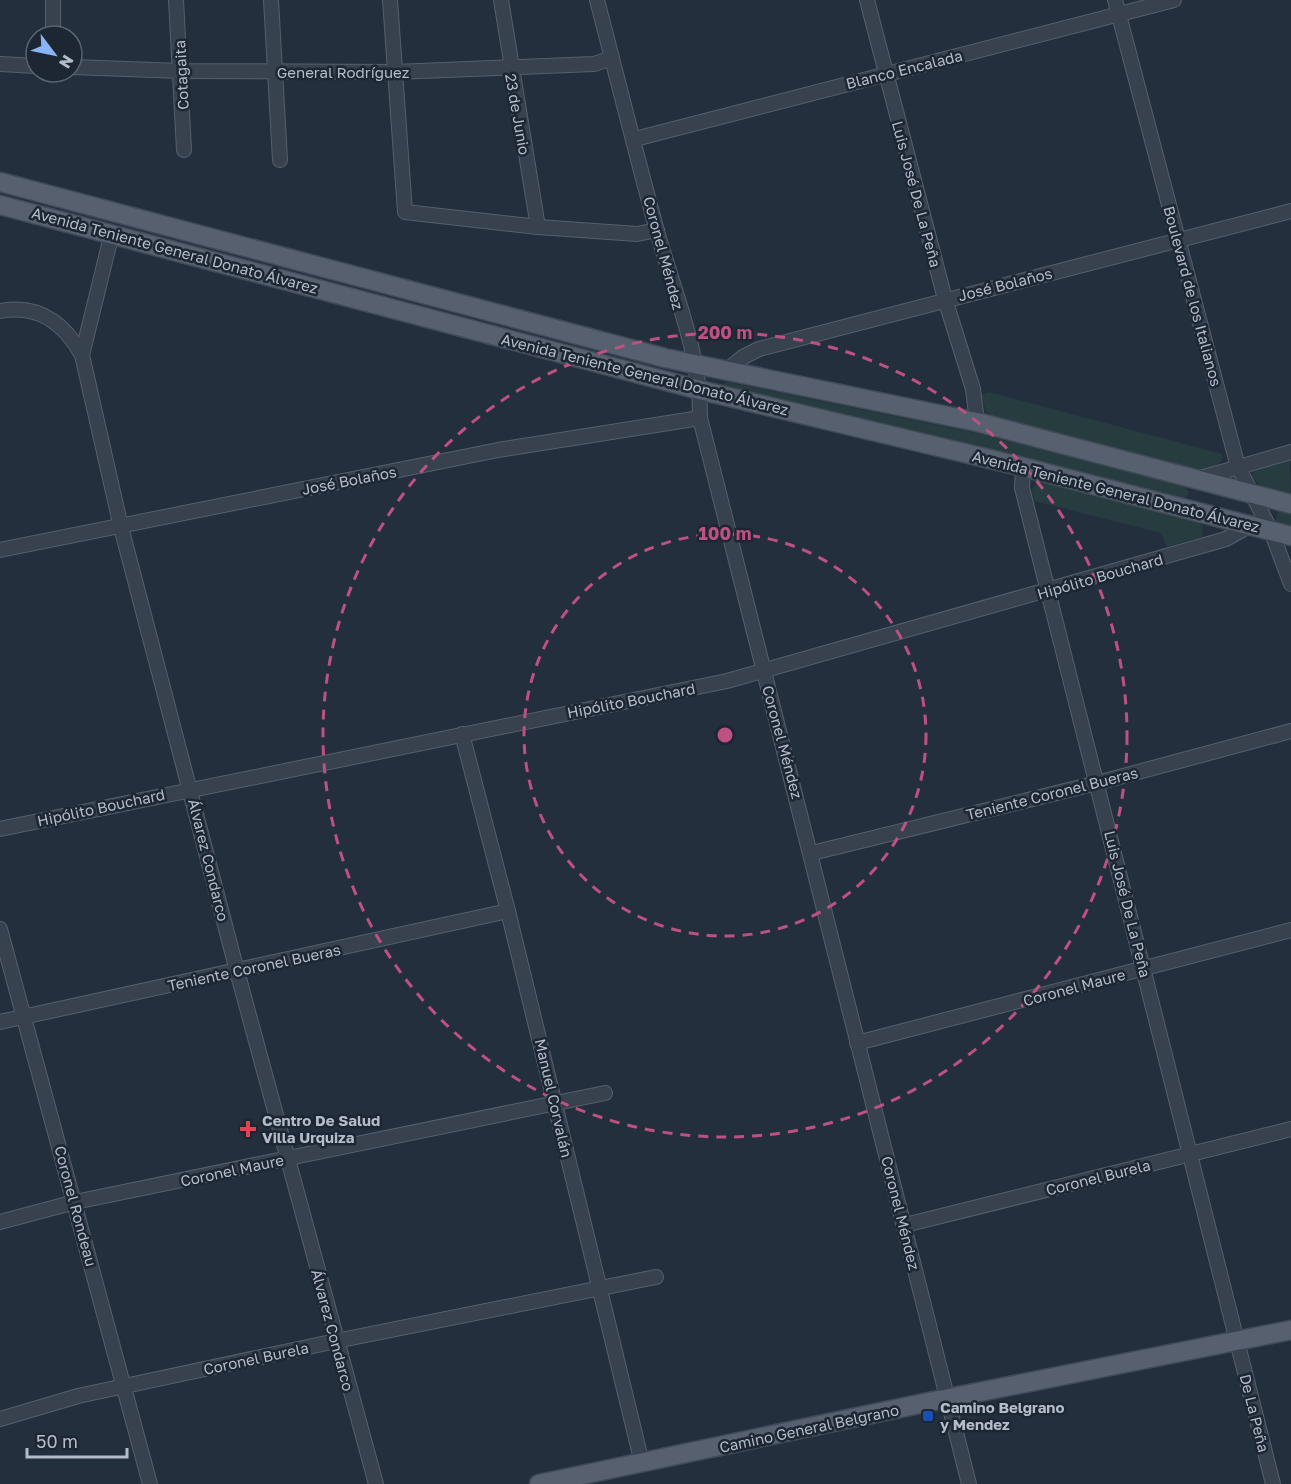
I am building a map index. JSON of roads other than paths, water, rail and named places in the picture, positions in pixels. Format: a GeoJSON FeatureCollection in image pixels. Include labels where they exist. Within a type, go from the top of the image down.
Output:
{"type":"FeatureCollection","features":[{"type":"Feature","properties":{"kind":"main road","name":"Avenida Teniente General Donato Álvarez"},"geometry":{"type":"LineString","coordinates":[[0,182],[696,364],[977,422],[1291,504]]}},
{"type":"Feature","properties":{"kind":"main road","name":"Avenida Teniente General Donato Álvarez"},"geometry":{"type":"LineString","coordinates":[[0,205],[700,390],[1023,467],[1291,536]]}},
{"type":"Feature","properties":{"kind":"main road","name":"Camino General Belgrano"},"geometry":{"type":"LineString","coordinates":[[539,1484],[948,1398],[1291,1330]]}},
{"type":"Feature","properties":{"kind":"street"},"geometry":{"type":"LineString","coordinates":[[53,0],[53,24]]}},
{"type":"Feature","properties":{"kind":"street","name":"Cotagaita"},"geometry":{"type":"LineString","coordinates":[[176,0],[184,150]]}},
{"type":"Feature","properties":{"kind":"street"},"geometry":{"type":"LineString","coordinates":[[271,0],[280,160]]}},
{"type":"Feature","properties":{"kind":"street"},"geometry":{"type":"LineString","coordinates":[[390,0],[403,209],[409,214],[538,227],[637,234],[657,230]]}},
{"type":"Feature","properties":{"kind":"street","name":"23 de Junio"},"geometry":{"type":"LineString","coordinates":[[501,0],[510,68],[538,227]]}},
{"type":"Feature","properties":{"kind":"street","name":"Coronel Méndez"},"geometry":{"type":"LineString","coordinates":[[597,0],[657,230],[696,364],[700,390],[700,418],[812,853],[969,1484]]}},
{"type":"Feature","properties":{"kind":"street","name":"Luis José De La Peña"},"geometry":{"type":"LineString","coordinates":[[867,0],[945,299],[973,389],[977,422]]}},
{"type":"Feature","properties":{"kind":"street","name":"Boulevard de los Italianos"},"geometry":{"type":"LineString","coordinates":[[1115,0],[1238,467],[1272,531],[1291,584]]}},
{"type":"Feature","properties":{"kind":"street","name":"Blanco Encalada"},"geometry":{"type":"LineString","coordinates":[[635,139],[1174,0]]}},
{"type":"Feature","properties":{"kind":"street","name":"General Rodríguez"},"geometry":{"type":"LineString","coordinates":[[84,67],[181,71],[395,72],[594,64],[612,58]]}},
{"type":"Feature","properties":{"kind":"street"},"geometry":{"type":"LineString","coordinates":[[0,64],[24,65]]}},
{"type":"Feature","properties":{"kind":"street","name":"José Bolaños"},"geometry":{"type":"LineString","coordinates":[[726,371],[743,357],[759,349],[1291,211]]}},
{"type":"Feature","properties":{"kind":"street","name":"Álvarez Condarco"},"geometry":{"type":"LineString","coordinates":[[112,233],[82,355],[121,526],[237,972],[376,1484]]}},
{"type":"Feature","properties":{"kind":"street"},"geometry":{"type":"LineString","coordinates":[[0,311],[27,310],[46,315],[69,334],[82,355]]}},
{"type":"Feature","properties":{"kind":"street","name":"José Bolaños"},"geometry":{"type":"LineString","coordinates":[[0,550],[498,450],[700,418]]}},
{"type":"Feature","properties":{"kind":"street"},"geometry":{"type":"LineString","coordinates":[[1197,479],[1291,452]]}},
{"type":"Feature","properties":{"kind":"street","name":"Luis José De La Peña"},"geometry":{"type":"LineString","coordinates":[[1023,467],[1022,488],[1047,591],[1237,1341]]}},
{"type":"Feature","properties":{"kind":"street","name":"Hipólito Bouchard"},"geometry":{"type":"LineString","coordinates":[[0,829],[727,681],[1234,537],[1249,526]]}},
{"type":"Feature","properties":{"kind":"street","name":"Teniente Coronel Bueras"},"geometry":{"type":"LineString","coordinates":[[812,853],[1096,783],[1291,731]]}},
{"type":"Feature","properties":{"kind":"street","name":"Manuel Corvalán"},"geometry":{"type":"LineString","coordinates":[[462,734],[508,911],[642,1463]]}},
{"type":"Feature","properties":{"kind":"street","name":"Teniente Coronel Bueras"},"geometry":{"type":"LineString","coordinates":[[0,1022],[508,911]]}},
{"type":"Feature","properties":{"kind":"street","name":"Coronel Rondeau"},"geometry":{"type":"LineString","coordinates":[[0,929],[150,1484]]}},
{"type":"Feature","properties":{"kind":"street","name":"Coronel Maure"},"geometry":{"type":"LineString","coordinates":[[858,1043],[1291,930]]}},
{"type":"Feature","properties":{"kind":"street","name":"Coronel Maure"},"geometry":{"type":"LineString","coordinates":[[0,1222],[75,1202],[605,1094]]}},
{"type":"Feature","properties":{"kind":"street","name":"Coronel Burela"},"geometry":{"type":"LineString","coordinates":[[905,1225],[1291,1129]]}},
{"type":"Feature","properties":{"kind":"street","name":"Coronel Burela"},"geometry":{"type":"LineString","coordinates":[[0,1419],[78,1396],[598,1287],[656,1278]]}},
{"type":"Feature","properties":{"kind":"street","name":"De La Peña"},"geometry":{"type":"LineString","coordinates":[[1237,1341],[1274,1484]]}},
{"type":"Feature","properties":{"kind":"place","name":"Centro De Salud Villa Urquiza"},"geometry":{"type":"Point","coordinates":[248,1129]}},
{"type":"Feature","properties":{"kind":"place","name":"Camino Belgrano y Mendez"},"geometry":{"type":"Point","coordinates":[928,1416]}}]}
